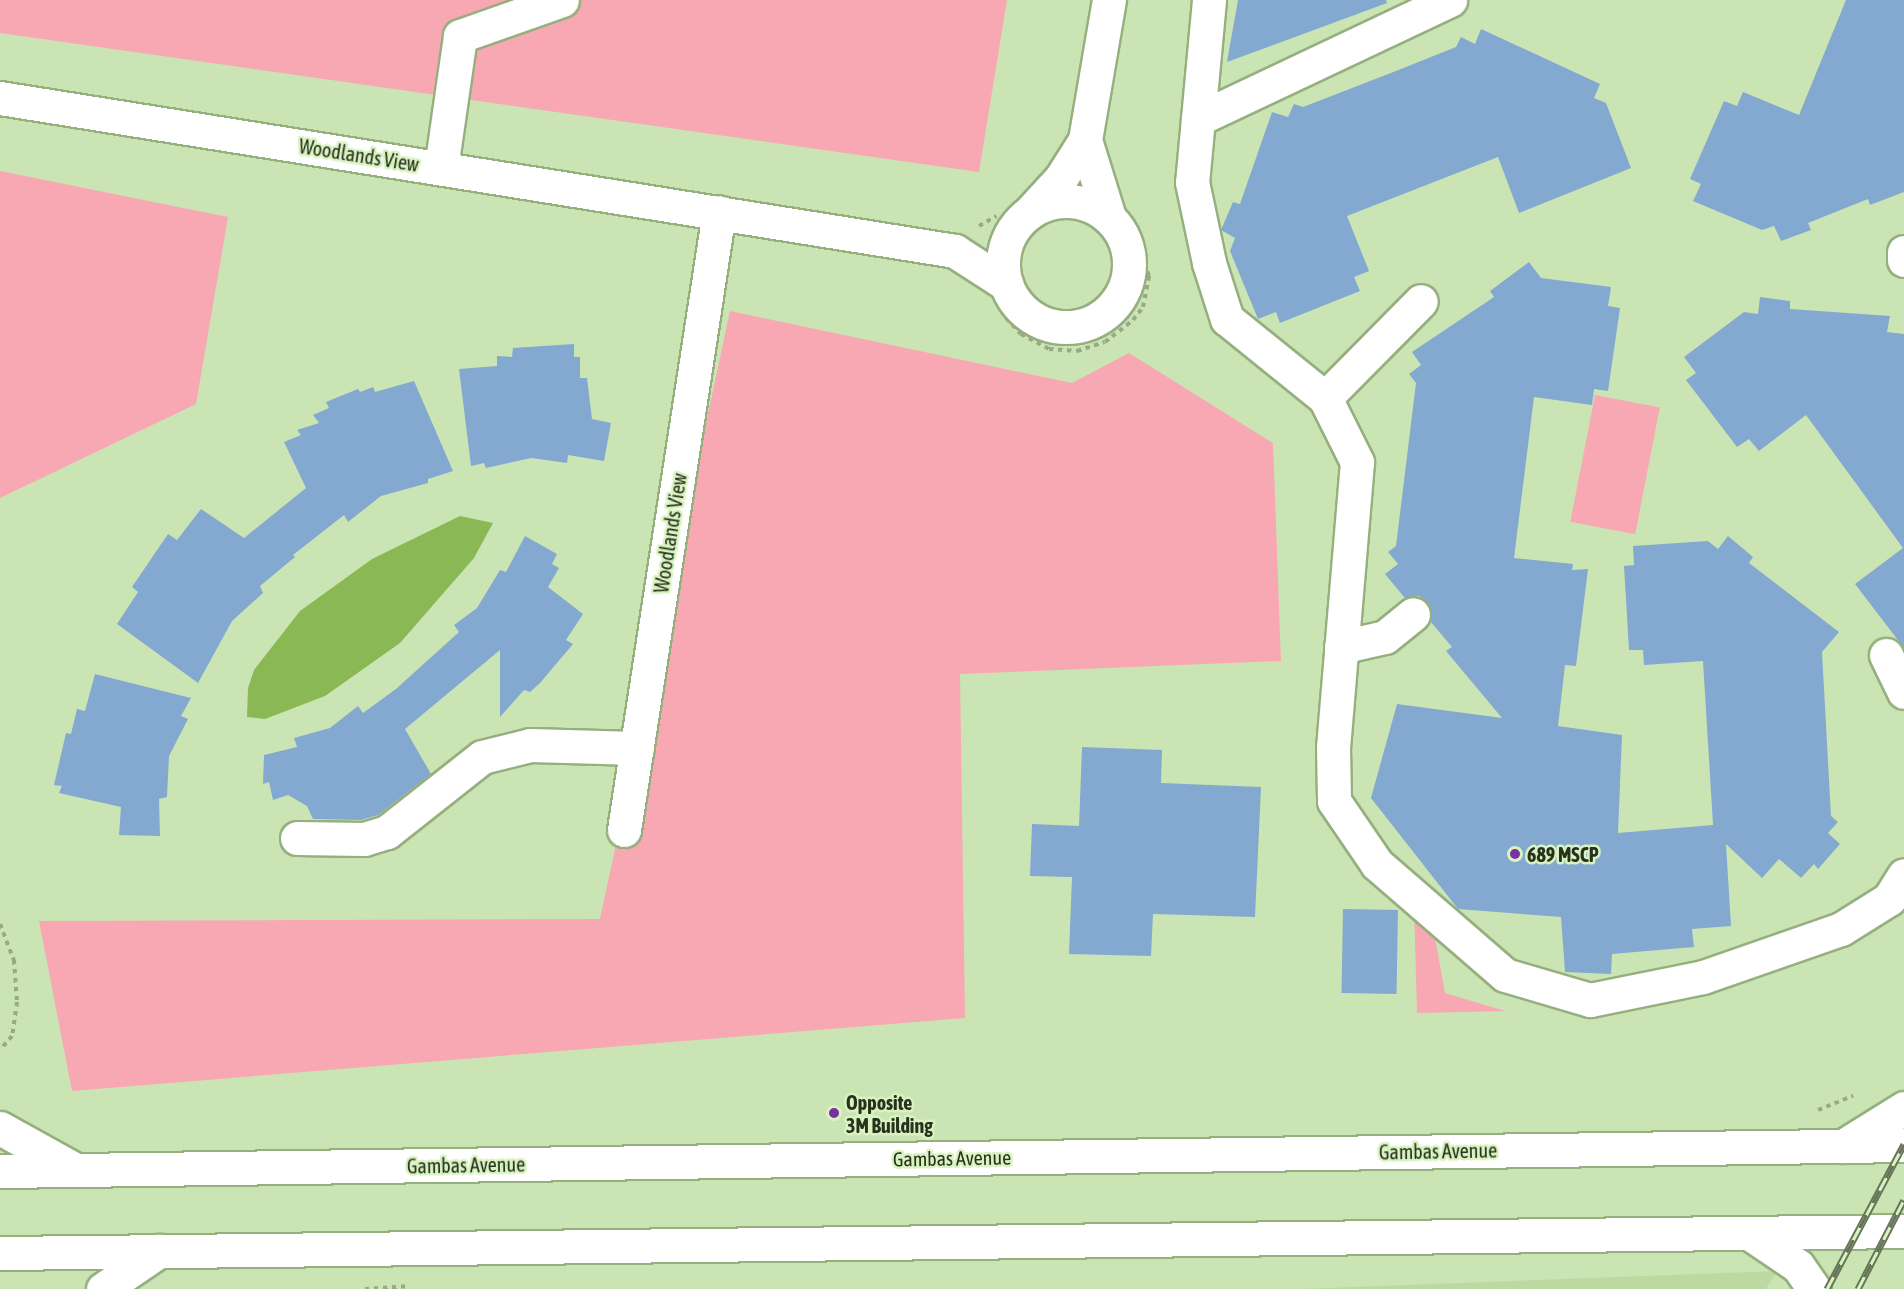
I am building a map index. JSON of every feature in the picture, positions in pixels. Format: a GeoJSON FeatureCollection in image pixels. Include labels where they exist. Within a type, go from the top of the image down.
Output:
{"type":"FeatureCollection","features":[{"type":"Feature","properties":{"kind":"main road"},"geometry":{"type":"LineString","coordinates":[[441,168],[460,36],[562,0]]}},
{"type":"Feature","properties":{"kind":"main road","name":"Woodlands View"},"geometry":{"type":"LineString","coordinates":[[1006,284],[1004,256],[1013,221],[1061,178],[1085,140],[1109,0]]}},
{"type":"Feature","properties":{"kind":"main road"},"geometry":{"type":"LineString","coordinates":[[1209,0],[1192,182],[1209,262],[1227,319],[1325,398],[1357,462],[1333,747],[1335,801],[1377,864],[1505,975],[1590,1000],[1703,977],[1841,929],[1889,899],[1904,875]]}},
{"type":"Feature","properties":{"kind":"main road"},"geometry":{"type":"LineString","coordinates":[[1198,119],[1450,0]]}},
{"type":"Feature","properties":{"kind":"main road","name":"Woodlands View"},"geometry":{"type":"LineString","coordinates":[[0,98],[719,212],[962,240],[1013,221],[1050,202],[1074,201],[1109,217]]}},
{"type":"Feature","properties":{"kind":"main road","name":"Woodlands View"},"geometry":{"type":"LineString","coordinates":[[962,240],[1006,284],[1020,308],[1038,320],[1055,326],[1077,326],[1108,311],[1128,276],[1129,255],[1125,239],[1109,217],[1085,140]]}},
{"type":"Feature","properties":{"kind":"main road","name":"Woodlands View"},"geometry":{"type":"LineString","coordinates":[[624,830],[719,212]]}},
{"type":"Feature","properties":{"kind":"main road"},"geometry":{"type":"LineString","coordinates":[[1904,252],[1904,260]]}},
{"type":"Feature","properties":{"kind":"main road"},"geometry":{"type":"LineString","coordinates":[[1325,398],[1421,301]]}},
{"type":"Feature","properties":{"kind":"main road"},"geometry":{"type":"LineString","coordinates":[[1341,647],[1385,637],[1413,614]]}},
{"type":"Feature","properties":{"kind":"main road"},"geometry":{"type":"LineString","coordinates":[[1886,655],[1904,692]]}},
{"type":"Feature","properties":{"kind":"main road"},"geometry":{"type":"LineString","coordinates":[[297,838],[364,838],[387,832],[483,757],[492,754],[530,745],[637,748]]}},
{"type":"Feature","properties":{"kind":"main road"},"geometry":{"type":"LineString","coordinates":[[1843,1146],[1904,1108]]}},
{"type":"Feature","properties":{"kind":"main road"},"geometry":{"type":"LineString","coordinates":[[0,1128],[75,1170]]}},
{"type":"Feature","properties":{"kind":"main road","name":"Gambas Avenue"},"geometry":{"type":"LineString","coordinates":[[0,1171],[1904,1145]]}},
{"type":"Feature","properties":{"kind":"main road"},"geometry":{"type":"LineString","coordinates":[[0,1253],[1904,1232]]}},
{"type":"Feature","properties":{"kind":"main road"},"geometry":{"type":"LineString","coordinates":[[1749,1233],[1798,1266],[1814,1289]]}},
{"type":"Feature","properties":{"kind":"main road"},"geometry":{"type":"LineString","coordinates":[[103,1289],[159,1251]]}},
{"type":"Feature","properties":{"kind":"path"},"geometry":{"type":"LineString","coordinates":[[962,240],[1013,221]]}},
{"type":"Feature","properties":{"kind":"path"},"geometry":{"type":"LineString","coordinates":[[0,924],[14,960],[17,1002],[12,1036],[0,1050]]}},
{"type":"Feature","properties":{"kind":"shaded area"},"geometry":{"type":"Polygon","coordinates":[[[0,0],[1007,0],[979,172],[0,33],[0,0]]]}},
{"type":"Feature","properties":{"kind":"shaded area"},"geometry":{"type":"Polygon","coordinates":[[[0,171],[228,217],[196,404],[0,498],[0,171]]]}},
{"type":"Feature","properties":{"kind":"shaded area"},"geometry":{"type":"Polygon","coordinates":[[[730,311],[1072,383],[1129,353],[1273,443],[1281,661],[960,674],[965,1018],[72,1091],[39,921],[600,919],[730,311]]]}},
{"type":"Feature","properties":{"kind":"shaded area"},"geometry":{"type":"Polygon","coordinates":[[[1595,395],[1660,408],[1635,534],[1570,522],[1595,395]]]}},
{"type":"Feature","properties":{"kind":"shaded area"},"geometry":{"type":"Polygon","coordinates":[[[460,516],[493,523],[474,558],[400,643],[325,696],[265,719],[247,717],[248,688],[254,670],[300,611],[372,559],[460,516]]]}},
{"type":"Feature","properties":{"kind":"shaded area"},"geometry":{"type":"Polygon","coordinates":[[[1414,905],[1431,916],[1445,993],[1505,1011],[1417,1013],[1414,905]]]}},
{"type":"Feature","properties":{"kind":"shaded area"},"geometry":{"type":"Polygon","coordinates":[[[1777,1271],[1766,1289],[1302,1289],[1777,1271]]]}},
{"type":"Feature","properties":{"kind":"building"},"geometry":{"type":"Polygon","coordinates":[[[1238,0],[1386,0],[1387,3],[1227,62],[1238,0]]]}},
{"type":"Feature","properties":{"kind":"building"},"geometry":{"type":"Polygon","coordinates":[[[1846,0],[1904,0],[1904,192],[1870,205],[1868,199],[1808,223],[1811,230],[1781,241],[1774,226],[1762,230],[1693,201],[1701,184],[1690,179],[1724,101],[1737,106],[1743,92],[1799,115],[1846,0]]]}},
{"type":"Feature","properties":{"kind":"building"},"geometry":{"type":"Polygon","coordinates":[[[1481,29],[1600,84],[1594,98],[1606,103],[1631,168],[1519,213],[1498,157],[1347,216],[1369,271],[1354,277],[1360,291],[1280,323],[1276,312],[1258,319],[1230,251],[1235,238],[1221,230],[1233,202],[1240,204],[1272,112],[1288,117],[1294,104],[1303,107],[1456,47],[1461,37],[1475,44],[1481,29]]]}},
{"type":"Feature","properties":{"kind":"building"},"geometry":{"type":"Polygon","coordinates":[[[1529,262],[1541,278],[1611,287],[1608,306],[1620,308],[1608,391],[1594,389],[1592,405],[1534,397],[1514,558],[1573,564],[1572,570],[1588,569],[1576,666],[1565,665],[1558,726],[1622,735],[1618,833],[1713,825],[1703,661],[1644,665],[1643,650],[1629,650],[1624,566],[1634,565],[1633,546],[1708,541],[1718,549],[1728,536],[1753,557],[1749,563],[1839,632],[1822,652],[1831,816],[1838,822],[1828,833],[1840,844],[1818,869],[1814,864],[1801,878],[1779,859],[1762,878],[1726,844],[1731,926],[1692,929],[1694,947],[1612,954],[1611,974],[1565,972],[1561,917],[1458,909],[1371,798],[1397,704],[1502,718],[1446,651],[1452,647],[1430,621],[1428,603],[1419,596],[1405,598],[1385,574],[1398,564],[1388,552],[1396,546],[1416,383],[1409,374],[1421,365],[1412,352],[1494,297],[1490,291],[1529,262]]]}},
{"type":"Feature","properties":{"kind":"building"},"geometry":{"type":"Polygon","coordinates":[[[1760,297],[1790,301],[1790,309],[1890,316],[1887,332],[1904,334],[1904,648],[1855,584],[1903,548],[1806,415],[1759,451],[1749,439],[1737,447],[1686,380],[1696,373],[1684,357],[1744,312],[1758,314],[1760,297]]]}},
{"type":"Feature","properties":{"kind":"building"},"geometry":{"type":"Polygon","coordinates":[[[574,344],[574,357],[580,357],[580,378],[587,378],[592,419],[611,423],[604,461],[568,455],[567,463],[531,458],[486,468],[484,463],[471,466],[459,369],[497,366],[497,356],[512,357],[513,348],[574,344]]]}},
{"type":"Feature","properties":{"kind":"building"},"geometry":{"type":"Polygon","coordinates":[[[414,381],[453,471],[428,479],[428,483],[381,496],[348,522],[344,515],[293,555],[295,557],[260,586],[263,593],[232,621],[198,683],[117,624],[138,592],[132,587],[168,534],[177,540],[201,509],[244,538],[306,488],[284,442],[301,435],[297,430],[319,423],[313,415],[329,408],[326,402],[358,389],[360,392],[373,387],[375,392],[414,381]]]}},
{"type":"Feature","properties":{"kind":"building"},"geometry":{"type":"Polygon","coordinates":[[[525,536],[557,554],[552,564],[559,568],[548,587],[583,614],[566,640],[573,644],[540,683],[530,692],[524,690],[500,717],[500,650],[405,729],[431,774],[378,815],[361,820],[313,819],[307,806],[288,795],[273,800],[269,782],[263,784],[264,755],[297,747],[294,738],[330,728],[358,706],[363,713],[396,689],[459,632],[454,625],[477,608],[500,570],[506,572],[525,536]]]}},
{"type":"Feature","properties":{"kind":"building"},"geometry":{"type":"Polygon","coordinates":[[[95,674],[191,698],[181,716],[188,719],[169,756],[167,797],[159,799],[160,836],[119,835],[121,807],[59,793],[62,786],[54,785],[66,733],[71,734],[77,709],[85,711],[95,674]]]}},
{"type":"Feature","properties":{"kind":"building"},"geometry":{"type":"Polygon","coordinates":[[[1082,747],[1162,750],[1161,783],[1261,787],[1255,917],[1153,914],[1151,956],[1069,954],[1072,877],[1030,876],[1032,824],[1079,826],[1082,747]]]}},
{"type":"Feature","properties":{"kind":"building"},"geometry":{"type":"Polygon","coordinates":[[[1343,909],[1398,910],[1397,994],[1342,993],[1343,909]]]}},
{"type":"Feature","properties":{"kind":"railway"},"geometry":{"type":"LineString","coordinates":[[1827,1289],[1904,1144]]}},
{"type":"Feature","properties":{"kind":"railway"},"geometry":{"type":"LineString","coordinates":[[1858,1289],[1904,1200]]}},
{"type":"Feature","properties":{"kind":"place","name":"689 MSCP"},"geometry":{"type":"Point","coordinates":[1515,854]}},
{"type":"Feature","properties":{"kind":"place","name":"Opposite 3M Building"},"geometry":{"type":"Point","coordinates":[834,1113]}}]}
